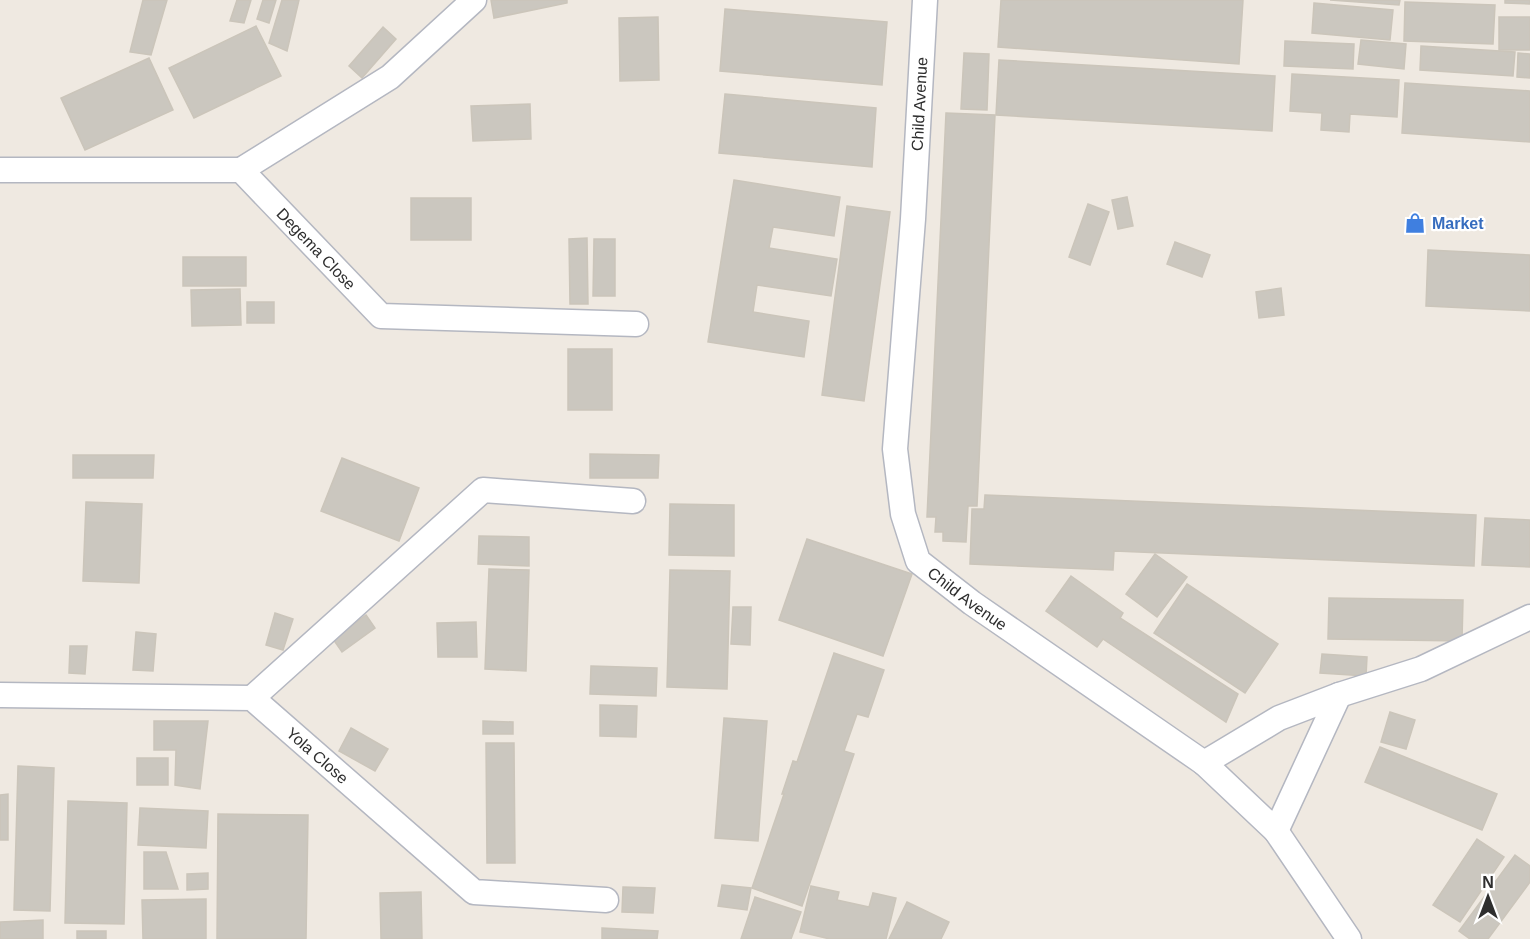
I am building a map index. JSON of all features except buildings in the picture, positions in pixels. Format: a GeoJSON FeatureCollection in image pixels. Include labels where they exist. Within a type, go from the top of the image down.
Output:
{"type":"FeatureCollection","features":[{"type":"Feature","properties":{"kind":"street"},"geometry":{"type":"LineString","coordinates":[[0,170],[241,170],[390,77],[474,0]]}},
{"type":"Feature","properties":{"kind":"street","name":"Child Avenue"},"geometry":{"type":"LineString","coordinates":[[925,0],[913,219],[895,448],[903,514],[918,561],[972,603],[1204,763],[1276,831],[1349,939]]}},
{"type":"Feature","properties":{"kind":"street","name":"Degema Close"},"geometry":{"type":"LineString","coordinates":[[241,170],[381,316],[636,324]]}},
{"type":"Feature","properties":{"kind":"street"},"geometry":{"type":"LineString","coordinates":[[0,695],[252,698],[483,490],[633,501]]}},
{"type":"Feature","properties":{"kind":"street"},"geometry":{"type":"LineString","coordinates":[[1204,763],[1279,718],[1340,695],[1421,669],[1530,617]]}},
{"type":"Feature","properties":{"kind":"street"},"geometry":{"type":"LineString","coordinates":[[1276,831],[1340,695]]}},
{"type":"Feature","properties":{"kind":"street","name":"Yola Close"},"geometry":{"type":"LineString","coordinates":[[252,698],[474,892],[606,900]]}},
{"type":"Feature","properties":{"kind":"place","name":"Market"},"geometry":{"type":"Point","coordinates":[1415,223]}}]}
